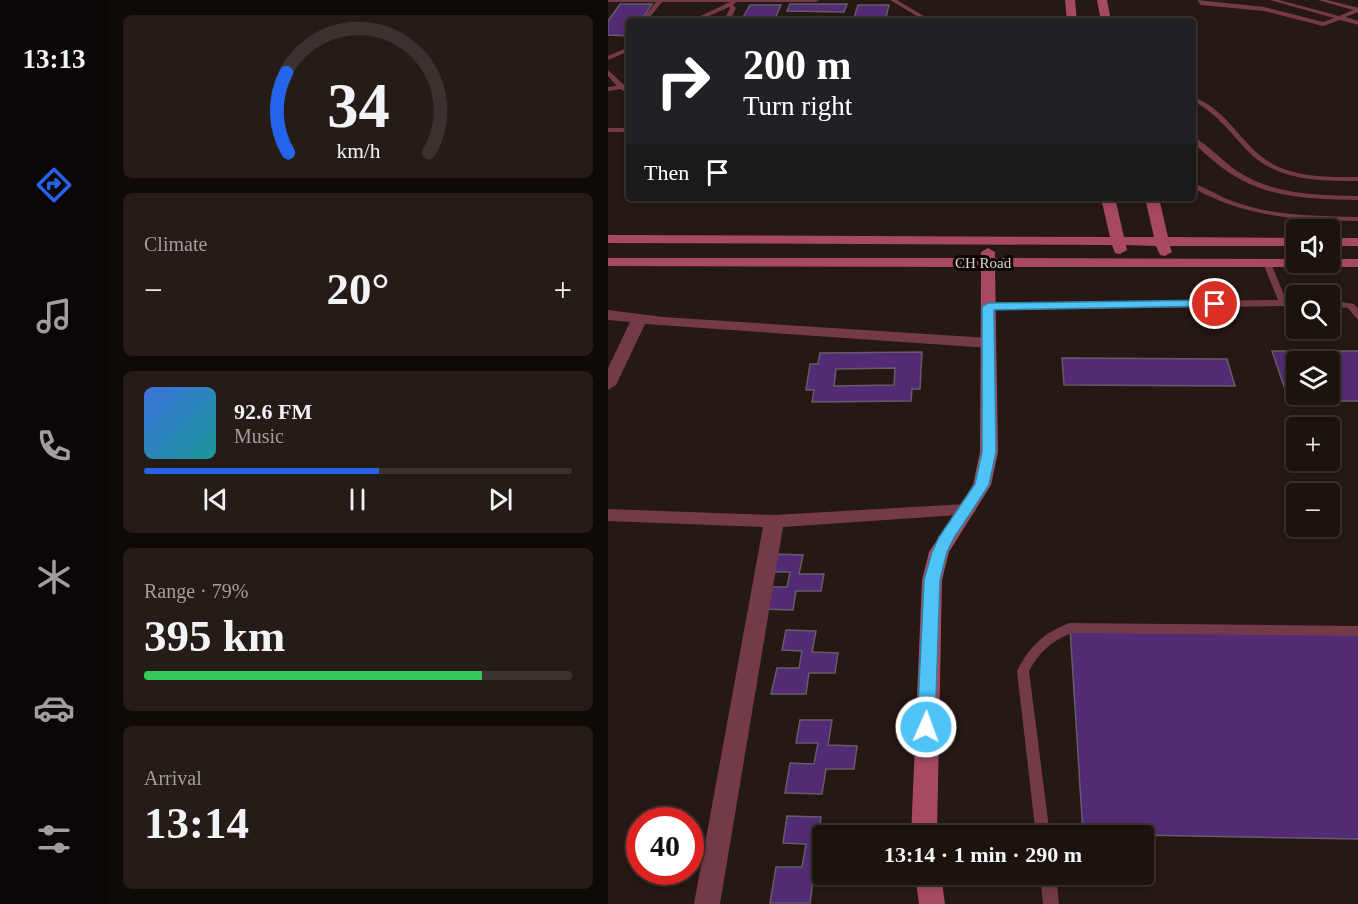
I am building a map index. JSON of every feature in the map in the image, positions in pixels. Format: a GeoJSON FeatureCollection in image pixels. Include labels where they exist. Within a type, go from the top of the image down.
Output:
{"type":"FeatureCollection","features":[{"type":"Feature","properties":{"kind":"street"},"geometry":{"type":"LineString","coordinates":[[1070,0],[1072,18]]}},
{"type":"Feature","properties":{"kind":"street"},"geometry":{"type":"LineString","coordinates":[[1102,0],[1105,18]]}},
{"type":"Feature","properties":{"kind":"street"},"geometry":{"type":"LineString","coordinates":[[1109,201],[1122,263]]}},
{"type":"Feature","properties":{"kind":"street"},"geometry":{"type":"LineString","coordinates":[[1153,201],[1168,262]]}},
{"type":"Feature","properties":{"kind":"street","name":"CH Road"},"geometry":{"type":"LineString","coordinates":[[608,239],[1286,242]]}},
{"type":"Feature","properties":{"kind":"street"},"geometry":{"type":"LineString","coordinates":[[924,825],[932,580],[943,544],[982,485],[989,452],[988,240]]}},
{"type":"Feature","properties":{"kind":"street"},"geometry":{"type":"LineString","coordinates":[[1340,242],[1358,242]]}},
{"type":"Feature","properties":{"kind":"street","name":"CH Road"},"geometry":{"type":"LineString","coordinates":[[608,262],[1358,263]]}},
{"type":"Feature","properties":{"kind":"street"},"geometry":{"type":"LineString","coordinates":[[608,315],[989,343]]}},
{"type":"Feature","properties":{"kind":"street"},"geometry":{"type":"LineString","coordinates":[[608,385],[640,318]]}},
{"type":"Feature","properties":{"kind":"street"},"geometry":{"type":"LineString","coordinates":[[608,515],[774,521],[966,510]]}},
{"type":"Feature","properties":{"kind":"street"},"geometry":{"type":"LineString","coordinates":[[707,904],[774,521]]}},
{"type":"Feature","properties":{"kind":"street"},"geometry":{"type":"LineString","coordinates":[[929,885],[932,904]]}},
{"type":"Feature","properties":{"kind":"lane"},"geometry":{"type":"LineString","coordinates":[[608,0],[816,0]]}},
{"type":"Feature","properties":{"kind":"lane"},"geometry":{"type":"LineString","coordinates":[[646,18],[660,0]]}},
{"type":"Feature","properties":{"kind":"lane"},"geometry":{"type":"LineString","coordinates":[[699,18],[738,0]]}},
{"type":"Feature","properties":{"kind":"lane"},"geometry":{"type":"LineString","coordinates":[[893,0],[924,18]]}},
{"type":"Feature","properties":{"kind":"lane"},"geometry":{"type":"LineString","coordinates":[[1200,0],[1201,3],[1264,9],[1315,23],[1328,23],[1358,10]]}},
{"type":"Feature","properties":{"kind":"lane"},"geometry":{"type":"LineString","coordinates":[[1273,0],[1358,23]]}},
{"type":"Feature","properties":{"kind":"lane"},"geometry":{"type":"LineString","coordinates":[[1321,0],[1358,10]]}},
{"type":"Feature","properties":{"kind":"lane"},"geometry":{"type":"LineString","coordinates":[[728,18],[733,8],[729,4]]}},
{"type":"Feature","properties":{"kind":"lane"},"geometry":{"type":"LineString","coordinates":[[608,58],[626,50]]}},
{"type":"Feature","properties":{"kind":"lane"},"geometry":{"type":"LineString","coordinates":[[608,72],[625,86]]}},
{"type":"Feature","properties":{"kind":"lane"},"geometry":{"type":"LineString","coordinates":[[608,89],[625,86]]}},
{"type":"Feature","properties":{"kind":"lane"},"geometry":{"type":"LineString","coordinates":[[1196,101],[1216,112],[1255,155],[1270,166],[1295,175],[1358,179]]}},
{"type":"Feature","properties":{"kind":"lane"},"geometry":{"type":"LineString","coordinates":[[608,130],[626,130]]}},
{"type":"Feature","properties":{"kind":"lane"},"geometry":{"type":"LineString","coordinates":[[1196,141],[1237,175],[1271,190],[1317,197],[1358,198]]}},
{"type":"Feature","properties":{"kind":"lane"},"geometry":{"type":"LineString","coordinates":[[1196,187],[1223,202],[1271,215],[1358,219]]}},
{"type":"Feature","properties":{"kind":"lane"},"geometry":{"type":"LineString","coordinates":[[988,307],[1283,303],[1266,263]]}},
{"type":"Feature","properties":{"kind":"lane"},"geometry":{"type":"LineString","coordinates":[[1340,304],[1351,306],[1358,316]]}},
{"type":"Feature","properties":{"kind":"lane"},"geometry":{"type":"LineString","coordinates":[[1042,825],[1023,671],[1031,653],[1049,637],[1070,628],[1358,631]]}},
{"type":"Feature","properties":{"kind":"lane"},"geometry":{"type":"LineString","coordinates":[[1049,885],[1051,904]]}},
{"type":"Feature","properties":{"kind":"building"},"geometry":{"type":"Polygon","coordinates":[[[620,4],[652,4],[643,18],[626,18],[626,36],[608,35],[608,21],[620,4]]]}},
{"type":"Feature","properties":{"kind":"building"},"geometry":{"type":"Polygon","coordinates":[[[790,4],[847,4],[844,12],[787,11],[790,4]]]}},
{"type":"Feature","properties":{"kind":"building"},"geometry":{"type":"Polygon","coordinates":[[[750,5],[781,5],[775,18],[743,18],[750,5]]]}},
{"type":"Feature","properties":{"kind":"building"},"geometry":{"type":"Polygon","coordinates":[[[858,5],[889,5],[886,18],[854,18],[858,5]]]}},
{"type":"Feature","properties":{"kind":"building"},"geometry":{"type":"Polygon","coordinates":[[[1272,351],[1286,351],[1286,392],[1272,351]]]}},
{"type":"Feature","properties":{"kind":"building"},"geometry":{"type":"Polygon","coordinates":[[[1340,351],[1359,351],[1359,401],[1340,401],[1340,351]]]}},
{"type":"Feature","properties":{"kind":"building"},"geometry":{"type":"Polygon","coordinates":[[[922,352],[920,389],[912,389],[911,401],[812,402],[814,390],[806,390],[810,364],[818,364],[820,353],[922,352]],[[895,368],[836,369],[834,386],[894,385],[895,368]]]}},
{"type":"Feature","properties":{"kind":"building"},"geometry":{"type":"Polygon","coordinates":[[[1062,358],[1227,359],[1235,386],[1064,385],[1062,358]]]}},
{"type":"Feature","properties":{"kind":"building"},"geometry":{"type":"Polygon","coordinates":[[[775,554],[803,555],[799,574],[824,574],[821,591],[796,591],[793,610],[761,609],[766,587],[787,587],[790,572],[772,572],[775,554]]]}},
{"type":"Feature","properties":{"kind":"building"},"geometry":{"type":"Polygon","coordinates":[[[1070,628],[1359,631],[1359,839],[1154,835],[1154,825],[1082,825],[1070,628]]]}},
{"type":"Feature","properties":{"kind":"building"},"geometry":{"type":"Polygon","coordinates":[[[786,630],[816,631],[812,652],[838,653],[835,673],[809,673],[806,694],[771,694],[777,668],[799,668],[802,651],[782,650],[786,630]]]}},
{"type":"Feature","properties":{"kind":"building"},"geometry":{"type":"Polygon","coordinates":[[[800,720],[832,720],[828,745],[857,746],[854,769],[826,769],[822,794],[785,793],[790,763],[814,764],[818,743],[796,743],[800,720]]]}},
{"type":"Feature","properties":{"kind":"building"},"geometry":{"type":"Polygon","coordinates":[[[787,816],[821,817],[820,825],[812,825],[812,885],[810,903],[770,903],[776,867],[802,867],[806,844],[783,843],[787,816]]]}},
{"type":"Feature","properties":{"kind":"route"},"geometry":{"type":"LineString","coordinates":[[926,727],[932,580],[939,552],[982,485],[989,452],[988,307],[1215,304]]}}]}
